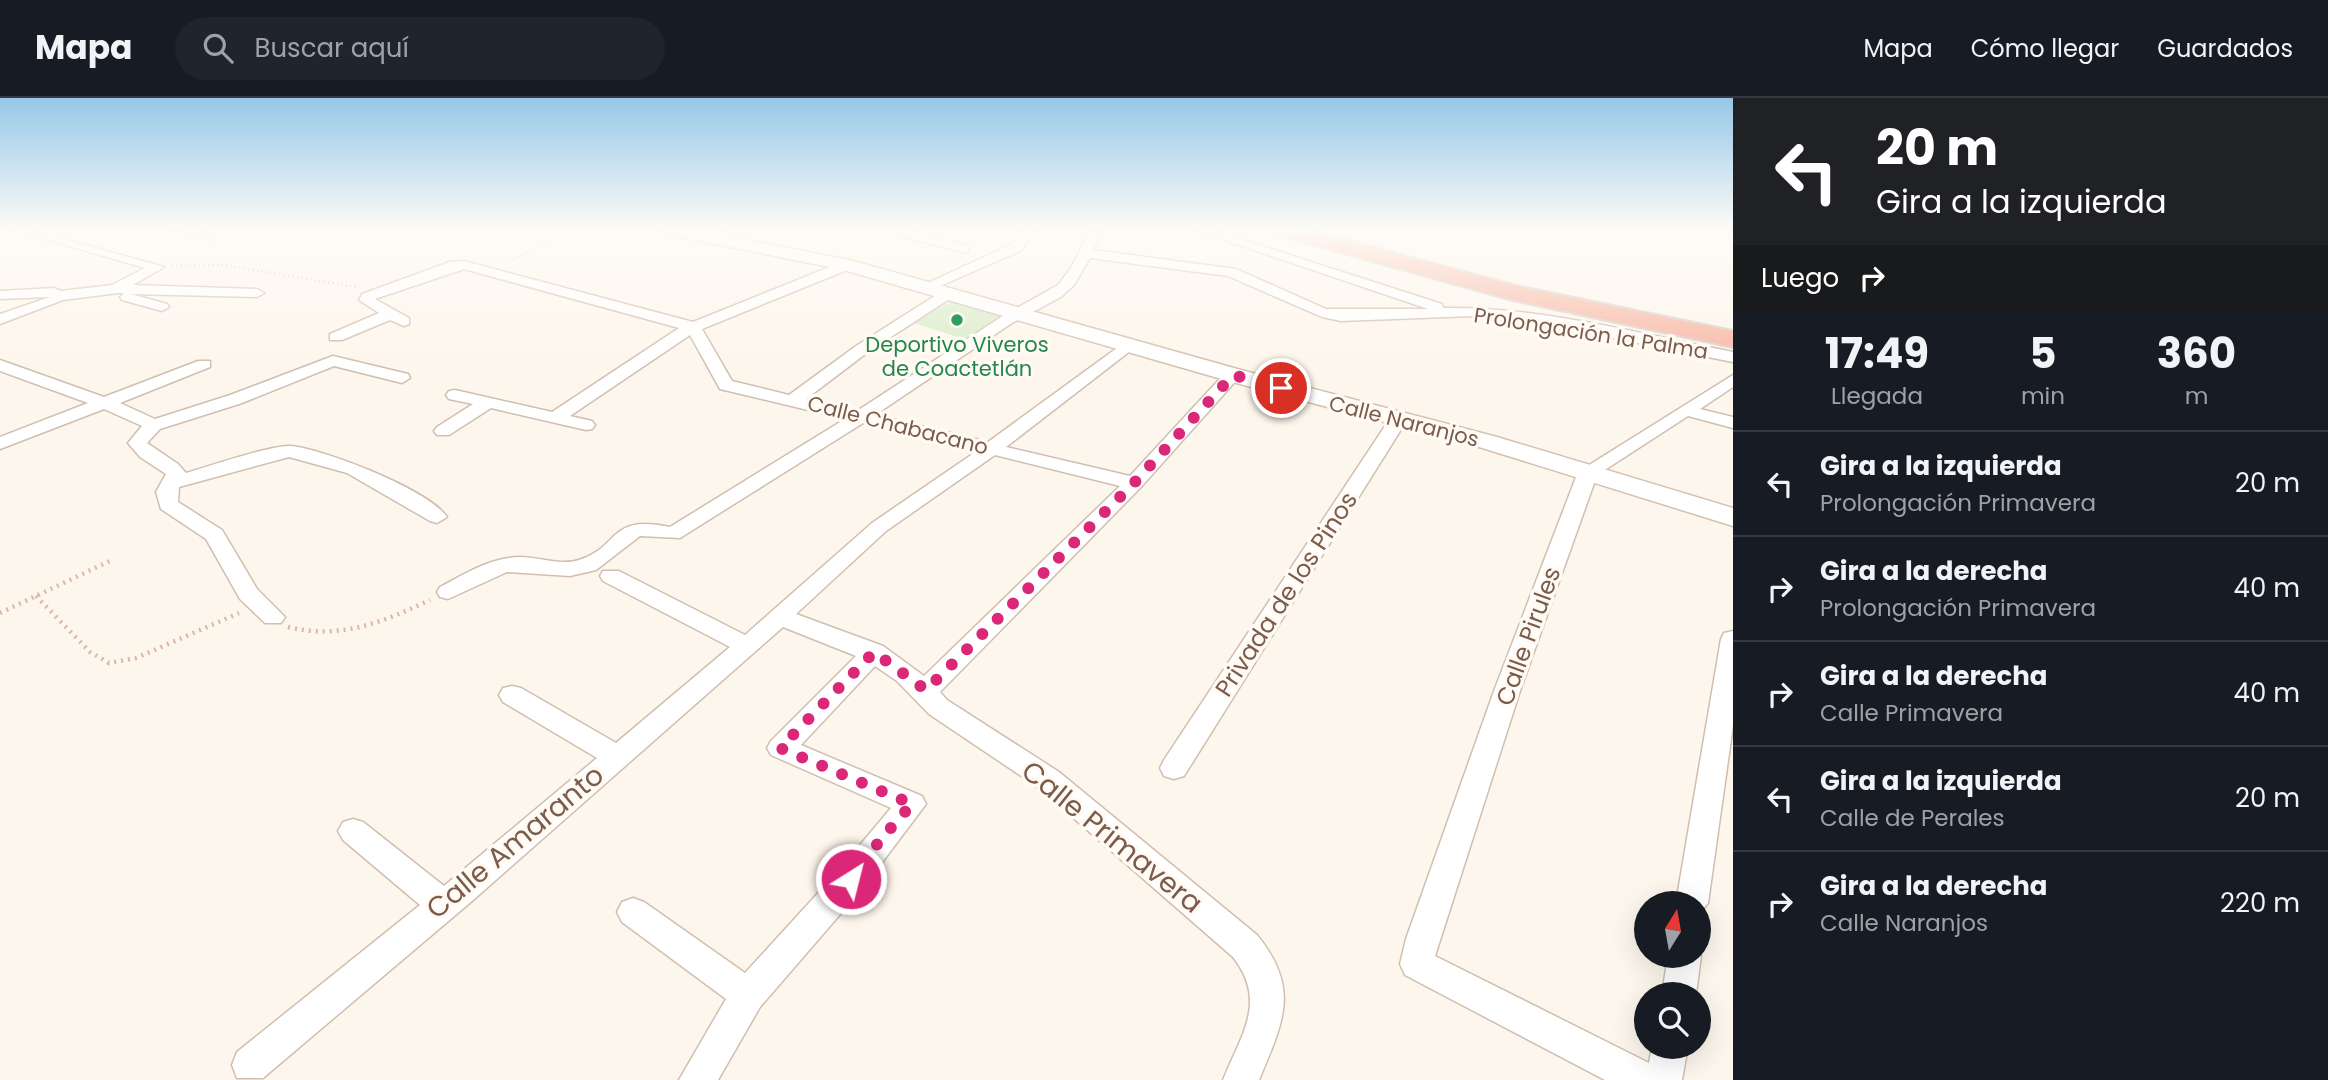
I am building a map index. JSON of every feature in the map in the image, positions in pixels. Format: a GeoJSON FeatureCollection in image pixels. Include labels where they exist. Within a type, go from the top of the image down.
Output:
{"type":"FeatureCollection","features":[{"type":"Feature","properties":{"kind":"highway"},"geometry":{"type":"LineString","coordinates":[[1447,275],[1733,339]]}},
{"type":"Feature","properties":{"kind":"highway"},"geometry":{"type":"LineString","coordinates":[[1480,275],[1559,296],[1733,331]]}},
{"type":"Feature","properties":{"kind":"highway"},"geometry":{"type":"LineString","coordinates":[[1480,275],[1733,331]]}},
{"type":"Feature","properties":{"kind":"street"},"geometry":{"type":"LineString","coordinates":[[115,289],[144,275]]}},
{"type":"Feature","properties":{"kind":"street"},"geometry":{"type":"LineString","coordinates":[[337,337],[397,317],[366,300],[372,293],[426,275]]}},
{"type":"Feature","properties":{"kind":"street"},"geometry":{"type":"LineString","coordinates":[[498,275],[693,327]]}},
{"type":"Feature","properties":{"kind":"street"},"geometry":{"type":"LineString","coordinates":[[556,417],[670,339],[693,327],[713,322],[823,275]]}},
{"type":"Feature","properties":{"kind":"street","name":"Calle Naranjos"},"geometry":{"type":"LineString","coordinates":[[878,275],[1588,471],[1733,517]]}},
{"type":"Feature","properties":{"kind":"street"},"geometry":{"type":"LineString","coordinates":[[795,399],[935,292],[966,275]]}},
{"type":"Feature","properties":{"kind":"street"},"geometry":{"type":"LineString","coordinates":[[448,592],[509,564],[555,568],[585,566],[631,531],[647,529],[673,534],[951,359],[1016,313],[1043,302],[1063,288],[1073,275]]}},
{"type":"Feature","properties":{"kind":"street","name":"Prolongación la Palma"},"geometry":{"type":"LineString","coordinates":[[1237,275],[1322,313],[1341,316],[1448,311],[1583,327],[1733,357]]}},
{"type":"Feature","properties":{"kind":"street","name":"Prolongación la Palma"},"geometry":{"type":"LineString","coordinates":[[1338,275],[1448,311]]}},
{"type":"Feature","properties":{"kind":"street"},"geometry":{"type":"LineString","coordinates":[[0,319],[57,298],[115,289],[257,293]]}},
{"type":"Feature","properties":{"kind":"street"},"geometry":{"type":"LineString","coordinates":[[0,295],[41,291],[54,292],[57,298]]}},
{"type":"Feature","properties":{"kind":"street"},"geometry":{"type":"LineString","coordinates":[[57,298],[113,293],[162,307]]}},
{"type":"Feature","properties":{"kind":"street","name":"Calle Chabacano"},"geometry":{"type":"LineString","coordinates":[[693,327],[726,386],[795,399],[1134,483]]}},
{"type":"Feature","properties":{"kind":"street","name":"Calle Amaranto"},"geometry":{"type":"LineString","coordinates":[[250,1065],[461,891],[747,646],[879,527],[993,449],[1128,345]]}},
{"type":"Feature","properties":{"kind":"street"},"geometry":{"type":"LineString","coordinates":[[266,611],[248,594],[214,535],[168,505],[166,492],[177,473],[172,467],[144,454],[137,443],[154,425],[226,402],[333,361],[402,378]]}},
{"type":"Feature","properties":{"kind":"street"},"geometry":{"type":"LineString","coordinates":[[0,443],[108,404],[204,364]]}},
{"type":"Feature","properties":{"kind":"street"},"geometry":{"type":"LineString","coordinates":[[3,369],[108,404],[154,425]]}},
{"type":"Feature","properties":{"kind":"street"},"geometry":{"type":"LineString","coordinates":[[926,690],[1134,483],[1233,375]]}},
{"type":"Feature","properties":{"kind":"street"},"geometry":{"type":"LineString","coordinates":[[1588,471],[1733,380]]}},
{"type":"Feature","properties":{"kind":"street"},"geometry":{"type":"LineString","coordinates":[[455,395],[586,425]]}},
{"type":"Feature","properties":{"kind":"street"},"geometry":{"type":"LineString","coordinates":[[443,431],[487,402]]}},
{"type":"Feature","properties":{"kind":"street"},"geometry":{"type":"LineString","coordinates":[[1685,411],[1733,423]]}},
{"type":"Feature","properties":{"kind":"street","name":"Privada de los Pinos"},"geometry":{"type":"LineString","coordinates":[[1174,768],[1398,420]]}},
{"type":"Feature","properties":{"kind":"street"},"geometry":{"type":"LineString","coordinates":[[171,483],[289,452],[354,469],[393,489],[437,517]]}},
{"type":"Feature","properties":{"kind":"street","name":"Calle Pirules"},"geometry":{"type":"LineString","coordinates":[[1588,471],[1502,705],[1422,939],[1417,964],[1643,1080]]}},
{"type":"Feature","properties":{"kind":"street"},"geometry":{"type":"LineString","coordinates":[[611,576],[747,646]]}},
{"type":"Feature","properties":{"kind":"street","name":"Calle Primavera"},"geometry":{"type":"LineString","coordinates":[[780,617],[874,652],[926,690],[938,707],[1049,780],[1262,964],[1269,1009],[1241,1080]]}},
{"type":"Feature","properties":{"kind":"street"},"geometry":{"type":"LineString","coordinates":[[1694,891],[1733,639]]}},
{"type":"Feature","properties":{"kind":"street"},"geometry":{"type":"LineString","coordinates":[[697,1080],[748,995],[851,879],[912,804],[780,748],[874,652]]}},
{"type":"Feature","properties":{"kind":"street"},"geometry":{"type":"LineString","coordinates":[[512,695],[616,756]]}},
{"type":"Feature","properties":{"kind":"street"},"geometry":{"type":"LineString","coordinates":[[353,831],[442,904]]}},
{"type":"Feature","properties":{"kind":"street"},"geometry":{"type":"LineString","coordinates":[[633,912],[748,995]]}},
{"type":"Feature","properties":{"kind":"street"},"geometry":{"type":"LineString","coordinates":[[1664,1080],[1668,1059]]}},
{"type":"Feature","properties":{"kind":"path"},"geometry":{"type":"LineString","coordinates":[[287,275],[308,279],[337,279],[372,293]]}},
{"type":"Feature","properties":{"kind":"path"},"geometry":{"type":"LineString","coordinates":[[0,613],[114,559]]}},
{"type":"Feature","properties":{"kind":"path"},"geometry":{"type":"LineString","coordinates":[[36,596],[90,652],[109,663],[136,658],[266,611],[300,631],[345,632],[384,621],[448,592]]}},
{"type":"Feature","properties":{"kind":"green space","name":"Deportivo Viveros de Coactetlán"},"geometry":{"type":"Polygon","coordinates":[[[952,301],[999,316],[964,339],[914,323],[952,301]]]}},
{"type":"Feature","properties":{"kind":"place","name":"Deportivo Viveros de Coactetlán"},"geometry":{"type":"Point","coordinates":[957,320]}},
{"type":"Feature","properties":{"kind":"route"},"geometry":{"type":"LineString","coordinates":[[851,879],[912,804],[780,748],[874,652],[926,690],[1134,483],[1233,375],[1281,388]]}}]}
